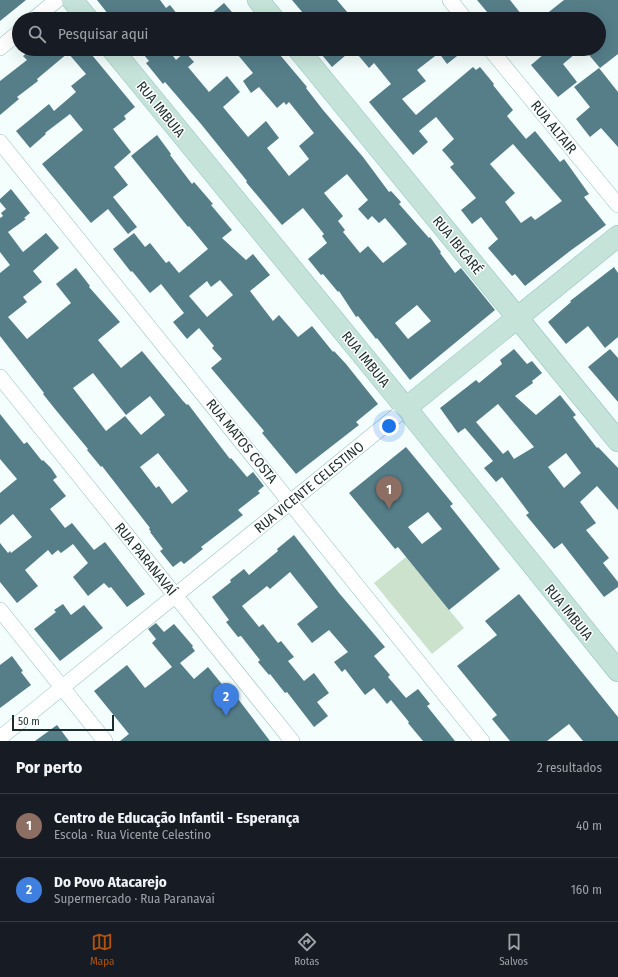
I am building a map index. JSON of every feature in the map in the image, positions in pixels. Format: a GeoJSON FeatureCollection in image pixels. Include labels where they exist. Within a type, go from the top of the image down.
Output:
{"type":"FeatureCollection","features":[{"type":"Feature","properties":{"kind":"street"},"geometry":{"type":"LineString","coordinates":[[42,12],[57,0]]}},
{"type":"Feature","properties":{"kind":"street"},"geometry":{"type":"LineString","coordinates":[[72,0],[82,12]]}},
{"type":"Feature","properties":{"kind":"street"},"geometry":{"type":"LineString","coordinates":[[258,0],[268,12]]}},
{"type":"Feature","properties":{"kind":"street"},"geometry":{"type":"LineString","coordinates":[[450,0],[460,12]]}},
{"type":"Feature","properties":{"kind":"street"},"geometry":{"type":"LineString","coordinates":[[0,48],[12,38]]}},
{"type":"Feature","properties":{"kind":"street","name":"RUA IMBUIA"},"geometry":{"type":"LineString","coordinates":[[118,56],[406,408],[618,671]]}},
{"type":"Feature","properties":{"kind":"street","name":"RUA IBICARÉ"},"geometry":{"type":"LineString","coordinates":[[304,56],[618,441]]}},
{"type":"Feature","properties":{"kind":"street","name":"RUA ALTAIR"},"geometry":{"type":"LineString","coordinates":[[496,56],[618,205]]}},
{"type":"Feature","properties":{"kind":"street","name":"RUA MATOS COSTA"},"geometry":{"type":"LineString","coordinates":[[0,142],[482,741]]}},
{"type":"Feature","properties":{"kind":"street","name":"RUA VICENTE CELESTINO"},"geometry":{"type":"LineString","coordinates":[[0,738],[618,236]]}},
{"type":"Feature","properties":{"kind":"street","name":"RUA PARANAVAÍ"},"geometry":{"type":"LineString","coordinates":[[0,378],[292,741]]}},
{"type":"Feature","properties":{"kind":"street"},"geometry":{"type":"LineString","coordinates":[[0,610],[105,741]]}},
{"type":"Feature","properties":{"kind":"green space"},"geometry":{"type":"Polygon","coordinates":[[[406,557],[464,628],[432,654],[374,583],[406,557]]]}},
{"type":"Feature","properties":{"kind":"building"},"geometry":{"type":"Polygon","coordinates":[[[0,0],[26,0],[0,21],[0,0]]]}},
{"type":"Feature","properties":{"kind":"building"},"geometry":{"type":"Polygon","coordinates":[[[97,0],[160,0],[166,8],[170,5],[176,12],[106,12],[97,0]]]}},
{"type":"Feature","properties":{"kind":"building"},"geometry":{"type":"Polygon","coordinates":[[[292,0],[337,0],[347,12],[302,12],[292,0]]]}},
{"type":"Feature","properties":{"kind":"building"},"geometry":{"type":"Polygon","coordinates":[[[477,0],[510,0],[519,12],[487,12],[477,0]]]}},
{"type":"Feature","properties":{"kind":"building"},"geometry":{"type":"Polygon","coordinates":[[[564,0],[618,0],[618,54],[600,68],[590,56],[606,56],[606,12],[549,12],[564,0]]]}},
{"type":"Feature","properties":{"kind":"building"},"geometry":{"type":"Polygon","coordinates":[[[224,3],[232,12],[213,12],[224,3]]]}},
{"type":"Feature","properties":{"kind":"building"},"geometry":{"type":"Polygon","coordinates":[[[23,56],[64,56],[37,79],[38,81],[17,97],[19,99],[0,115],[0,81],[27,60],[23,56]]]}},
{"type":"Feature","properties":{"kind":"building"},"geometry":{"type":"Polygon","coordinates":[[[71,56],[93,56],[135,107],[124,116],[126,119],[113,129],[131,152],[114,167],[128,185],[113,197],[137,227],[128,234],[108,209],[91,223],[42,164],[83,130],[70,114],[45,133],[46,134],[30,148],[16,131],[49,104],[54,111],[76,92],[71,86],[86,74],[71,56]]]}},
{"type":"Feature","properties":{"kind":"building"},"geometry":{"type":"Polygon","coordinates":[[[145,56],[173,56],[176,60],[180,56],[189,56],[194,62],[188,67],[209,92],[227,76],[240,92],[223,107],[248,137],[266,121],[279,138],[267,148],[289,176],[309,159],[299,146],[314,133],[289,102],[286,105],[284,102],[277,108],[259,87],[251,93],[243,81],[253,73],[239,56],[281,56],[307,87],[306,88],[323,110],[363,157],[389,192],[391,191],[401,202],[399,204],[429,238],[430,237],[455,273],[461,268],[495,310],[410,380],[377,338],[376,339],[358,316],[356,317],[339,291],[338,292],[323,274],[321,275],[308,259],[327,243],[322,236],[324,234],[303,208],[282,225],[201,124],[165,82],[163,84],[146,63],[149,61],[145,56]],[[347,174],[324,193],[343,216],[338,221],[345,230],[343,232],[360,253],[368,246],[383,263],[407,244],[385,218],[379,223],[372,216],[368,220],[358,209],[368,200],[347,174]],[[417,305],[395,323],[408,339],[431,321],[417,305]]]}},
{"type":"Feature","properties":{"kind":"building"},"geometry":{"type":"Polygon","coordinates":[[[323,56],[345,56],[332,67],[323,56]]]}},
{"type":"Feature","properties":{"kind":"building"},"geometry":{"type":"Polygon","coordinates":[[[359,56],[435,56],[417,70],[426,81],[402,99],[416,115],[473,67],[476,70],[480,67],[513,110],[507,116],[526,139],[535,131],[560,162],[564,159],[589,194],[584,197],[606,225],[525,286],[515,274],[512,276],[488,248],[498,239],[481,217],[472,224],[461,210],[476,198],[450,167],[454,164],[442,150],[454,139],[436,117],[419,131],[428,142],[413,155],[369,102],[391,84],[374,63],[369,68],[359,56]],[[513,144],[490,164],[515,193],[505,202],[521,223],[531,216],[535,220],[562,201],[513,144]]]}},
{"type":"Feature","properties":{"kind":"building"},"geometry":{"type":"Polygon","coordinates":[[[441,56],[457,56],[447,64],[441,56]]]}},
{"type":"Feature","properties":{"kind":"building"},"geometry":{"type":"Polygon","coordinates":[[[542,56],[573,56],[563,64],[577,82],[558,97],[531,65],[542,56]]]}},
{"type":"Feature","properties":{"kind":"building"},"geometry":{"type":"Polygon","coordinates":[[[599,68],[618,92],[618,147],[601,128],[590,137],[576,119],[590,107],[574,87],[599,68]]]}},
{"type":"Feature","properties":{"kind":"building"},"geometry":{"type":"Polygon","coordinates":[[[157,135],[192,184],[194,182],[213,204],[211,205],[232,230],[222,238],[246,260],[253,254],[270,275],[250,291],[273,321],[279,315],[298,337],[312,326],[333,352],[334,351],[346,364],[378,404],[356,422],[359,425],[296,474],[262,433],[264,431],[211,368],[222,359],[212,348],[214,346],[199,328],[187,339],[173,322],[184,313],[161,284],[150,293],[113,249],[134,233],[145,247],[150,243],[166,263],[169,261],[179,273],[208,249],[189,226],[188,227],[131,156],[157,135]],[[220,280],[211,287],[207,281],[189,296],[207,317],[233,295],[220,280]]]}},
{"type":"Feature","properties":{"kind":"building"},"geometry":{"type":"Polygon","coordinates":[[[11,189],[30,213],[24,218],[26,219],[8,232],[23,252],[46,233],[59,248],[33,271],[42,282],[23,297],[27,302],[8,317],[27,339],[71,303],[56,284],[76,268],[90,286],[89,287],[120,322],[98,340],[121,368],[142,351],[183,401],[187,405],[188,404],[230,459],[231,458],[247,477],[253,472],[264,486],[258,491],[260,493],[238,510],[243,515],[201,547],[203,549],[184,564],[181,561],[173,567],[160,551],[163,549],[150,532],[150,528],[43,394],[44,393],[0,336],[0,273],[10,265],[0,252],[0,218],[3,216],[1,213],[6,209],[0,202],[0,199],[11,189]],[[93,373],[73,388],[106,431],[125,416],[141,435],[165,415],[150,396],[126,415],[93,373]],[[158,453],[140,467],[156,488],[159,486],[172,504],[188,491],[158,453]]]}},
{"type":"Feature","properties":{"kind":"building"},"geometry":{"type":"Polygon","coordinates":[[[614,267],[618,273],[618,337],[605,348],[588,326],[566,344],[548,322],[571,302],[570,301],[614,267]]]}},
{"type":"Feature","properties":{"kind":"building"},"geometry":{"type":"Polygon","coordinates":[[[514,349],[527,364],[532,361],[542,373],[532,381],[533,383],[515,396],[536,415],[560,395],[576,415],[573,417],[597,448],[598,447],[618,468],[618,510],[597,486],[580,502],[596,523],[586,530],[609,558],[603,563],[618,582],[618,587],[604,597],[562,543],[554,549],[526,515],[529,513],[502,477],[496,482],[484,468],[493,461],[465,428],[458,433],[440,408],[476,380],[479,383],[502,364],[500,360],[514,349]],[[498,404],[476,422],[503,454],[508,450],[514,459],[534,447],[498,404]],[[566,453],[548,467],[564,488],[581,473],[566,453]]]}},
{"type":"Feature","properties":{"kind":"building"},"geometry":{"type":"Polygon","coordinates":[[[610,349],[618,358],[618,402],[588,367],[610,349]]]}},
{"type":"Feature","properties":{"kind":"building"},"geometry":{"type":"Polygon","coordinates":[[[0,414],[24,444],[27,442],[42,461],[43,460],[51,468],[57,477],[53,480],[66,496],[50,509],[65,528],[72,523],[94,550],[105,542],[145,594],[127,607],[111,587],[109,588],[104,583],[88,596],[73,577],[88,563],[73,544],[61,553],[58,550],[52,555],[48,550],[25,570],[38,586],[17,603],[0,582],[0,543],[8,553],[10,551],[11,553],[32,537],[13,514],[0,525],[0,493],[17,479],[0,459],[0,414]]]}},
{"type":"Feature","properties":{"kind":"building"},"geometry":{"type":"Polygon","coordinates":[[[406,447],[453,504],[450,506],[500,569],[449,610],[398,547],[395,549],[349,493],[406,447]],[[428,512],[408,527],[422,544],[442,529],[428,512]]]}},
{"type":"Feature","properties":{"kind":"building"},"geometry":{"type":"Polygon","coordinates":[[[294,535],[339,593],[385,647],[374,656],[390,675],[388,677],[406,698],[418,689],[430,704],[427,706],[455,741],[423,741],[391,700],[387,704],[374,688],[365,695],[345,669],[342,672],[334,662],[348,652],[329,630],[312,643],[297,624],[318,607],[290,572],[270,589],[267,586],[242,606],[259,627],[263,624],[278,643],[281,641],[294,657],[288,661],[304,681],[314,673],[329,693],[317,702],[328,716],[314,727],[287,692],[285,693],[258,662],[260,660],[241,636],[238,637],[226,622],[229,620],[212,597],[231,582],[230,580],[244,569],[249,575],[278,551],[277,549],[294,535]]]}},
{"type":"Feature","properties":{"kind":"building"},"geometry":{"type":"Polygon","coordinates":[[[519,594],[618,717],[618,741],[583,741],[569,724],[547,741],[510,741],[492,719],[497,715],[457,666],[497,635],[485,621],[519,594]]]}},
{"type":"Feature","properties":{"kind":"building"},"geometry":{"type":"Polygon","coordinates":[[[63,604],[71,615],[84,605],[103,628],[60,661],[34,629],[56,612],[54,610],[63,604]]]}},
{"type":"Feature","properties":{"kind":"building"},"geometry":{"type":"Polygon","coordinates":[[[156,623],[164,632],[174,624],[193,646],[192,647],[195,651],[180,663],[194,679],[208,667],[229,693],[232,691],[270,741],[120,741],[129,734],[94,691],[127,665],[145,688],[172,667],[152,643],[156,639],[148,629],[156,623]]]}},
{"type":"Feature","properties":{"kind":"building"},"geometry":{"type":"Polygon","coordinates":[[[12,656],[23,671],[21,672],[31,685],[0,708],[0,665],[12,656]]]}},
{"type":"Feature","properties":{"kind":"building"},"geometry":{"type":"Polygon","coordinates":[[[57,725],[69,741],[35,741],[57,725]]]}},
{"type":"Feature","properties":{"kind":"place","name":"Centro de Educação Infantil - Esperança"},"geometry":{"type":"Point","coordinates":[389,509]}},
{"type":"Feature","properties":{"kind":"place","name":"Do Povo Atacarejo"},"geometry":{"type":"Point","coordinates":[226,716]}}]}
